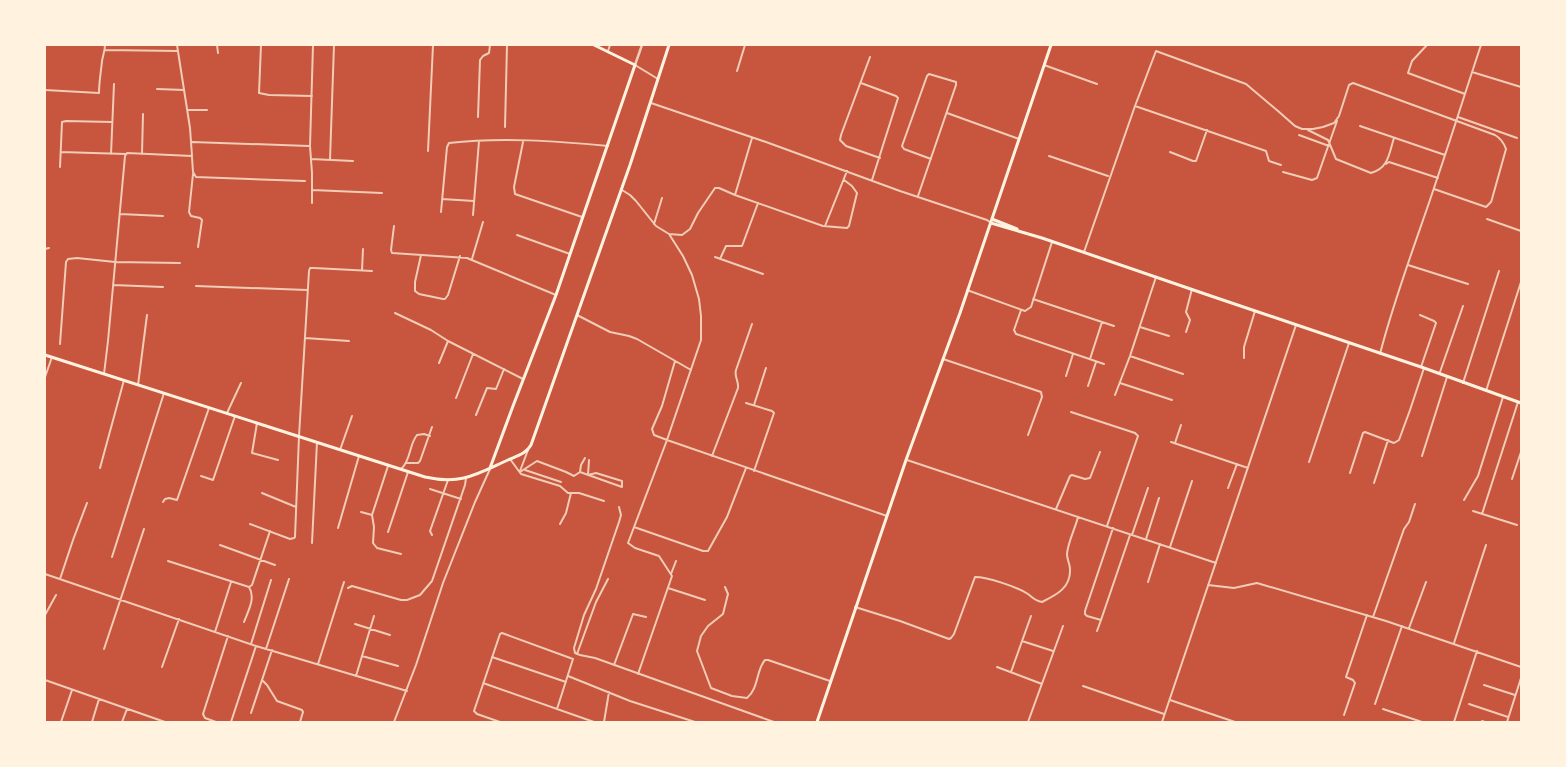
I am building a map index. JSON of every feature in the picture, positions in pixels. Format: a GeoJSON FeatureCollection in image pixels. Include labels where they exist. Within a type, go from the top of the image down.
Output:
{"type":"FeatureCollection","features":[{"type":"Feature","properties":{"kind":"main road"},"geometry":{"type":"LineString","coordinates":[[490,469],[556,295],[635,65],[594,45]]}},
{"type":"Feature","properties":{"kind":"main road"},"geometry":{"type":"LineString","coordinates":[[45,355],[425,478],[448,480],[466,478],[524,453],[531,445],[622,190],[669,45]]}},
{"type":"Feature","properties":{"kind":"main road"},"geometry":{"type":"LineString","coordinates":[[817,722],[855,607],[988,231],[1051,45]]}},
{"type":"Feature","properties":{"kind":"main road"},"geometry":{"type":"LineString","coordinates":[[994,213],[1002,225]]}},
{"type":"Feature","properties":{"kind":"main road"},"geometry":{"type":"LineString","coordinates":[[991,221],[1519,403]]}},
{"type":"Feature","properties":{"kind":"main road"},"geometry":{"type":"LineString","coordinates":[[988,231],[1002,225]]}},
{"type":"Feature","properties":{"kind":"street"},"geometry":{"type":"LineString","coordinates":[[45,90],[99,93],[100,73],[105,50],[104,45]]}},
{"type":"Feature","properties":{"kind":"street"},"geometry":{"type":"LineString","coordinates":[[177,45],[192,142],[193,174],[190,216],[202,220],[198,247]]}},
{"type":"Feature","properties":{"kind":"street"},"geometry":{"type":"LineString","coordinates":[[218,45],[218,53]]}},
{"type":"Feature","properties":{"kind":"street"},"geometry":{"type":"LineString","coordinates":[[261,45],[259,93],[312,96]]}},
{"type":"Feature","properties":{"kind":"street"},"geometry":{"type":"LineString","coordinates":[[312,203],[310,146],[313,45]]}},
{"type":"Feature","properties":{"kind":"street"},"geometry":{"type":"LineString","coordinates":[[330,160],[334,45]]}},
{"type":"Feature","properties":{"kind":"street"},"geometry":{"type":"LineString","coordinates":[[428,151],[433,45]]}},
{"type":"Feature","properties":{"kind":"street"},"geometry":{"type":"LineString","coordinates":[[478,117],[480,60],[489,53],[490,45]]}},
{"type":"Feature","properties":{"kind":"street"},"geometry":{"type":"LineString","coordinates":[[505,127],[507,45]]}},
{"type":"Feature","properties":{"kind":"street"},"geometry":{"type":"LineString","coordinates":[[608,51],[610,45]]}},
{"type":"Feature","properties":{"kind":"street"},"geometry":{"type":"LineString","coordinates":[[642,45],[635,65],[658,79]]}},
{"type":"Feature","properties":{"kind":"street"},"geometry":{"type":"LineString","coordinates":[[737,70],[744,45]]}},
{"type":"Feature","properties":{"kind":"street"},"geometry":{"type":"LineString","coordinates":[[1427,45],[1412,60],[1408,73],[1465,94]]}},
{"type":"Feature","properties":{"kind":"street"},"geometry":{"type":"LineString","coordinates":[[1380,354],[1386,328],[1438,178],[1481,45]]}},
{"type":"Feature","properties":{"kind":"street"},"geometry":{"type":"LineString","coordinates":[[105,50],[178,51]]}},
{"type":"Feature","properties":{"kind":"street"},"geometry":{"type":"LineString","coordinates":[[1084,252],[1154,52],[1159,51],[1246,84],[1295,126],[1325,138],[1340,162],[1371,172],[1389,162],[1438,178]]}},
{"type":"Feature","properties":{"kind":"street"},"geometry":{"type":"LineString","coordinates":[[870,57],[840,140],[846,146],[880,158]]}},
{"type":"Feature","properties":{"kind":"street"},"geometry":{"type":"LineString","coordinates":[[1044,65],[1098,84]]}},
{"type":"Feature","properties":{"kind":"street"},"geometry":{"type":"LineString","coordinates":[[1472,72],[1521,87]]}},
{"type":"Feature","properties":{"kind":"street"},"geometry":{"type":"LineString","coordinates":[[918,196],[931,159],[956,87],[956,82],[928,74],[902,146],[904,149],[931,159]]}},
{"type":"Feature","properties":{"kind":"street"},"geometry":{"type":"LineString","coordinates":[[861,83],[898,98],[872,180]]}},
{"type":"Feature","properties":{"kind":"street"},"geometry":{"type":"LineString","coordinates":[[1283,172],[1315,180],[1319,177],[1349,85],[1353,83],[1517,138]]}},
{"type":"Feature","properties":{"kind":"street"},"geometry":{"type":"LineString","coordinates":[[110,154],[114,84]]}},
{"type":"Feature","properties":{"kind":"street"},"geometry":{"type":"LineString","coordinates":[[157,89],[184,90]]}},
{"type":"Feature","properties":{"kind":"street"},"geometry":{"type":"LineString","coordinates":[[651,103],[991,221]]}},
{"type":"Feature","properties":{"kind":"street"},"geometry":{"type":"LineString","coordinates":[[1135,106],[1208,130],[1266,152],[1269,161],[1281,165]]}},
{"type":"Feature","properties":{"kind":"street"},"geometry":{"type":"LineString","coordinates":[[187,110],[207,110]]}},
{"type":"Feature","properties":{"kind":"street"},"geometry":{"type":"LineString","coordinates":[[947,113],[1019,139]]}},
{"type":"Feature","properties":{"kind":"street"},"geometry":{"type":"LineString","coordinates":[[142,154],[143,114]]}},
{"type":"Feature","properties":{"kind":"street"},"geometry":{"type":"LineString","coordinates":[[1306,130],[1330,125],[1339,116]]}},
{"type":"Feature","properties":{"kind":"street"},"geometry":{"type":"LineString","coordinates":[[1434,189],[1486,207],[1492,199],[1506,148],[1494,134],[1457,118]]}},
{"type":"Feature","properties":{"kind":"street"},"geometry":{"type":"LineString","coordinates":[[60,167],[63,121],[112,122]]}},
{"type":"Feature","properties":{"kind":"street"},"geometry":{"type":"LineString","coordinates":[[1360,126],[1445,156]]}},
{"type":"Feature","properties":{"kind":"street"},"geometry":{"type":"LineString","coordinates":[[1170,152],[1196,161],[1208,130]]}},
{"type":"Feature","properties":{"kind":"street"},"geometry":{"type":"LineString","coordinates":[[1299,135],[1330,145]]}},
{"type":"Feature","properties":{"kind":"street"},"geometry":{"type":"LineString","coordinates":[[735,195],[752,138]]}},
{"type":"Feature","properties":{"kind":"street"},"geometry":{"type":"LineString","coordinates":[[1386,164],[1394,138]]}},
{"type":"Feature","properties":{"kind":"street"},"geometry":{"type":"LineString","coordinates":[[473,214],[479,141]]}},
{"type":"Feature","properties":{"kind":"street"},"geometry":{"type":"LineString","coordinates":[[441,212],[447,146],[451,143],[524,141],[608,146]]}},
{"type":"Feature","properties":{"kind":"street"},"geometry":{"type":"LineString","coordinates":[[524,141],[514,187],[515,194],[582,217]]}},
{"type":"Feature","properties":{"kind":"street"},"geometry":{"type":"LineString","coordinates":[[192,142],[310,146]]}},
{"type":"Feature","properties":{"kind":"street"},"geometry":{"type":"LineString","coordinates":[[61,152],[192,156]]}},
{"type":"Feature","properties":{"kind":"street"},"geometry":{"type":"LineString","coordinates":[[104,374],[126,154]]}},
{"type":"Feature","properties":{"kind":"street"},"geometry":{"type":"LineString","coordinates":[[1049,156],[1110,177]]}},
{"type":"Feature","properties":{"kind":"street"},"geometry":{"type":"LineString","coordinates":[[311,159],[353,161]]}},
{"type":"Feature","properties":{"kind":"street"},"geometry":{"type":"LineString","coordinates":[[825,226],[848,171]]}},
{"type":"Feature","properties":{"kind":"street"},"geometry":{"type":"LineString","coordinates":[[193,174],[196,177],[241,180],[305,181]]}},
{"type":"Feature","properties":{"kind":"street"},"geometry":{"type":"LineString","coordinates":[[669,234],[682,235],[690,229],[714,188],[719,188],[825,226],[847,228],[856,202],[857,193],[844,180]]}},
{"type":"Feature","properties":{"kind":"street"},"geometry":{"type":"LineString","coordinates":[[312,190],[382,193]]}},
{"type":"Feature","properties":{"kind":"street"},"geometry":{"type":"LineString","coordinates":[[622,190],[636,201],[654,224],[669,234],[684,256],[699,299],[701,340],[667,440],[628,543],[635,548],[659,556],[671,574]]}},
{"type":"Feature","properties":{"kind":"street"},"geometry":{"type":"LineString","coordinates":[[654,224],[662,198]]}},
{"type":"Feature","properties":{"kind":"street"},"geometry":{"type":"LineString","coordinates":[[442,199],[474,201]]}},
{"type":"Feature","properties":{"kind":"street"},"geometry":{"type":"LineString","coordinates":[[720,259],[726,246],[742,246],[758,202]]}},
{"type":"Feature","properties":{"kind":"street"},"geometry":{"type":"LineString","coordinates":[[120,214],[163,216]]}},
{"type":"Feature","properties":{"kind":"street"},"geometry":{"type":"LineString","coordinates":[[1487,219],[1521,231]]}},
{"type":"Feature","properties":{"kind":"street"},"geometry":{"type":"LineString","coordinates":[[472,259],[483,222]]}},
{"type":"Feature","properties":{"kind":"street"},"geometry":{"type":"LineString","coordinates":[[394,226],[391,252],[460,256],[472,259],[556,295]]}},
{"type":"Feature","properties":{"kind":"street"},"geometry":{"type":"LineString","coordinates":[[517,235],[570,254]]}},
{"type":"Feature","properties":{"kind":"street"},"geometry":{"type":"LineString","coordinates":[[967,290],[1025,311],[1031,307],[1052,242]]}},
{"type":"Feature","properties":{"kind":"street"},"geometry":{"type":"LineString","coordinates":[[45,249],[49,248]]}},
{"type":"Feature","properties":{"kind":"street"},"geometry":{"type":"LineString","coordinates":[[362,270],[363,249]]}},
{"type":"Feature","properties":{"kind":"street"},"geometry":{"type":"LineString","coordinates":[[422,254],[415,282],[415,291],[419,294],[443,299],[447,297],[460,256]]}},
{"type":"Feature","properties":{"kind":"street"},"geometry":{"type":"LineString","coordinates":[[715,257],[763,274]]}},
{"type":"Feature","properties":{"kind":"street"},"geometry":{"type":"LineString","coordinates":[[60,344],[66,262],[68,259],[180,263]]}},
{"type":"Feature","properties":{"kind":"street"},"geometry":{"type":"LineString","coordinates":[[1408,265],[1468,284]]}},
{"type":"Feature","properties":{"kind":"street"},"geometry":{"type":"LineString","coordinates":[[250,524],[290,539],[294,538],[307,290],[310,268],[372,271]]}},
{"type":"Feature","properties":{"kind":"street"},"geometry":{"type":"LineString","coordinates":[[1463,383],[1499,271]]}},
{"type":"Feature","properties":{"kind":"street"},"geometry":{"type":"LineString","coordinates":[[1115,395],[1156,277]]}},
{"type":"Feature","properties":{"kind":"street"},"geometry":{"type":"LineString","coordinates":[[1486,391],[1521,282]]}},
{"type":"Feature","properties":{"kind":"street"},"geometry":{"type":"LineString","coordinates":[[113,285],[163,287]]}},
{"type":"Feature","properties":{"kind":"street"},"geometry":{"type":"LineString","coordinates":[[196,286],[307,290]]}},
{"type":"Feature","properties":{"kind":"street"},"geometry":{"type":"LineString","coordinates":[[1186,332],[1190,320],[1186,312],[1192,289]]}},
{"type":"Feature","properties":{"kind":"street"},"geometry":{"type":"LineString","coordinates":[[1034,299],[1114,326]]}},
{"type":"Feature","properties":{"kind":"street"},"geometry":{"type":"LineString","coordinates":[[1439,375],[1463,306]]}},
{"type":"Feature","properties":{"kind":"street"},"geometry":{"type":"LineString","coordinates":[[1021,310],[1014,330],[1016,334],[1104,364]]}},
{"type":"Feature","properties":{"kind":"street"},"geometry":{"type":"LineString","coordinates":[[1244,358],[1244,347],[1255,311]]}},
{"type":"Feature","properties":{"kind":"street"},"geometry":{"type":"LineString","coordinates":[[395,313],[431,330],[448,341],[523,380]]}},
{"type":"Feature","properties":{"kind":"street"},"geometry":{"type":"LineString","coordinates":[[138,384],[147,315]]}},
{"type":"Feature","properties":{"kind":"street"},"geometry":{"type":"LineString","coordinates":[[577,315],[610,332],[638,339],[691,370]]}},
{"type":"Feature","properties":{"kind":"street"},"geometry":{"type":"LineString","coordinates":[[1350,472],[1363,433],[1396,442],[1401,436],[1436,324],[1434,321],[1420,315]]}},
{"type":"Feature","properties":{"kind":"street"},"geometry":{"type":"LineString","coordinates":[[1090,359],[1102,322]]}},
{"type":"Feature","properties":{"kind":"street"},"geometry":{"type":"LineString","coordinates":[[712,456],[738,388],[735,375],[736,370],[752,324]]}},
{"type":"Feature","properties":{"kind":"street"},"geometry":{"type":"LineString","coordinates":[[1162,722],[1296,325]]}},
{"type":"Feature","properties":{"kind":"street"},"geometry":{"type":"LineString","coordinates":[[1140,327],[1169,336]]}},
{"type":"Feature","properties":{"kind":"street"},"geometry":{"type":"LineString","coordinates":[[305,338],[349,342]]}},
{"type":"Feature","properties":{"kind":"street"},"geometry":{"type":"LineString","coordinates":[[438,364],[448,341]]}},
{"type":"Feature","properties":{"kind":"street"},"geometry":{"type":"LineString","coordinates":[[1309,462],[1349,343]]}},
{"type":"Feature","properties":{"kind":"street"},"geometry":{"type":"LineString","coordinates":[[456,398],[473,354]]}},
{"type":"Feature","properties":{"kind":"street"},"geometry":{"type":"LineString","coordinates":[[1066,376],[1073,354]]}},
{"type":"Feature","properties":{"kind":"street"},"geometry":{"type":"LineString","coordinates":[[1130,356],[1183,374]]}},
{"type":"Feature","properties":{"kind":"street"},"geometry":{"type":"LineString","coordinates":[[45,377],[52,358]]}},
{"type":"Feature","properties":{"kind":"street"},"geometry":{"type":"LineString","coordinates":[[943,359],[1041,392],[1042,397],[1028,435]]}},
{"type":"Feature","properties":{"kind":"street"},"geometry":{"type":"LineString","coordinates":[[676,361],[662,406],[652,429],[653,434],[754,471],[887,516]]}},
{"type":"Feature","properties":{"kind":"street"},"geometry":{"type":"LineString","coordinates":[[1088,386],[1096,361]]}},
{"type":"Feature","properties":{"kind":"street"},"geometry":{"type":"LineString","coordinates":[[754,405],[766,368]]}},
{"type":"Feature","properties":{"kind":"street"},"geometry":{"type":"LineString","coordinates":[[476,415],[487,388],[496,389],[504,369]]}},
{"type":"Feature","properties":{"kind":"street"},"geometry":{"type":"LineString","coordinates":[[1422,456],[1447,377]]}},
{"type":"Feature","properties":{"kind":"street"},"geometry":{"type":"LineString","coordinates":[[100,468],[124,380]]}},
{"type":"Feature","properties":{"kind":"street"},"geometry":{"type":"LineString","coordinates":[[227,413],[241,383]]}},
{"type":"Feature","properties":{"kind":"street"},"geometry":{"type":"LineString","coordinates":[[1120,383],[1172,400]]}},
{"type":"Feature","properties":{"kind":"street"},"geometry":{"type":"LineString","coordinates":[[112,557],[164,393]]}},
{"type":"Feature","properties":{"kind":"street"},"geometry":{"type":"LineString","coordinates":[[1464,500],[1478,476],[1504,397]]}},
{"type":"Feature","properties":{"kind":"street"},"geometry":{"type":"LineString","coordinates":[[746,403],[774,413],[754,471]]}},
{"type":"Feature","properties":{"kind":"street"},"geometry":{"type":"LineString","coordinates":[[1482,514],[1519,403]]}},
{"type":"Feature","properties":{"kind":"street"},"geometry":{"type":"LineString","coordinates":[[164,502],[168,498],[177,500],[209,408]]}},
{"type":"Feature","properties":{"kind":"street"},"geometry":{"type":"LineString","coordinates":[[1071,412],[1138,436],[1107,526]]}},
{"type":"Feature","properties":{"kind":"street"},"geometry":{"type":"LineString","coordinates":[[201,476],[213,480],[235,416]]}},
{"type":"Feature","properties":{"kind":"street"},"geometry":{"type":"LineString","coordinates":[[340,450],[352,416]]}},
{"type":"Feature","properties":{"kind":"street"},"geometry":{"type":"LineString","coordinates":[[257,423],[252,453],[278,460]]}},
{"type":"Feature","properties":{"kind":"street"},"geometry":{"type":"LineString","coordinates":[[1175,443],[1181,425]]}},
{"type":"Feature","properties":{"kind":"street"},"geometry":{"type":"LineString","coordinates":[[406,463],[418,463],[432,428]]}},
{"type":"Feature","properties":{"kind":"street"},"geometry":{"type":"LineString","coordinates":[[400,470],[406,463],[412,443],[417,435],[424,434],[430,436]]}},
{"type":"Feature","properties":{"kind":"street"},"geometry":{"type":"LineString","coordinates":[[1374,484],[1388,440]]}},
{"type":"Feature","properties":{"kind":"street"},"geometry":{"type":"LineString","coordinates":[[312,543],[317,442]]}},
{"type":"Feature","properties":{"kind":"street"},"geometry":{"type":"LineString","coordinates":[[1171,442],[1248,468]]}},
{"type":"Feature","properties":{"kind":"street"},"geometry":{"type":"LineString","coordinates":[[520,472],[528,450]]}},
{"type":"Feature","properties":{"kind":"street"},"geometry":{"type":"LineString","coordinates":[[1056,509],[1070,476],[1090,478],[1100,452]]}},
{"type":"Feature","properties":{"kind":"street"},"geometry":{"type":"LineString","coordinates":[[1512,479],[1521,452]]}},
{"type":"Feature","properties":{"kind":"street"},"geometry":{"type":"LineString","coordinates":[[338,528],[359,456]]}},
{"type":"Feature","properties":{"kind":"street"},"geometry":{"type":"LineString","coordinates":[[520,472],[537,461],[574,476],[580,472],[585,458]]}},
{"type":"Feature","properties":{"kind":"street"},"geometry":{"type":"LineString","coordinates":[[510,459],[521,474],[560,486],[571,494],[579,493],[604,501]]}},
{"type":"Feature","properties":{"kind":"street"},"geometry":{"type":"LineString","coordinates":[[588,460],[588,475]]}},
{"type":"Feature","properties":{"kind":"street"},"geometry":{"type":"LineString","coordinates":[[906,460],[1216,563]]}},
{"type":"Feature","properties":{"kind":"street"},"geometry":{"type":"LineString","coordinates":[[1228,488],[1237,464]]}},
{"type":"Feature","properties":{"kind":"street"},"geometry":{"type":"LineString","coordinates":[[388,466],[372,515],[374,527],[373,543],[375,547],[400,554]]}},
{"type":"Feature","properties":{"kind":"street"},"geometry":{"type":"LineString","coordinates":[[634,528],[708,551],[727,517],[746,468]]}},
{"type":"Feature","properties":{"kind":"street"},"geometry":{"type":"LineString","coordinates":[[394,722],[407,691],[443,583],[490,469]]}},
{"type":"Feature","properties":{"kind":"street"},"geometry":{"type":"LineString","coordinates":[[525,470],[560,482]]}},
{"type":"Feature","properties":{"kind":"street"},"geometry":{"type":"LineString","coordinates":[[388,532],[408,472]]}},
{"type":"Feature","properties":{"kind":"street"},"geometry":{"type":"LineString","coordinates":[[580,472],[611,484],[622,487],[622,481],[596,473],[588,475]]}},
{"type":"Feature","properties":{"kind":"street"},"geometry":{"type":"LineString","coordinates":[[348,588],[352,586],[402,601],[420,595],[432,581],[461,500],[466,478]]}},
{"type":"Feature","properties":{"kind":"street"},"geometry":{"type":"LineString","coordinates":[[611,484],[614,479]]}},
{"type":"Feature","properties":{"kind":"street"},"geometry":{"type":"LineString","coordinates":[[432,535],[430,531],[448,480]]}},
{"type":"Feature","properties":{"kind":"street"},"geometry":{"type":"LineString","coordinates":[[1170,547],[1192,480]]}},
{"type":"Feature","properties":{"kind":"street"},"geometry":{"type":"LineString","coordinates":[[1097,631],[1148,488]]}},
{"type":"Feature","properties":{"kind":"street"},"geometry":{"type":"LineString","coordinates":[[430,489],[461,500]]}},
{"type":"Feature","properties":{"kind":"street"},"geometry":{"type":"LineString","coordinates":[[262,493],[296,507]]}},
{"type":"Feature","properties":{"kind":"street"},"geometry":{"type":"LineString","coordinates":[[560,524],[566,513],[571,494]]}},
{"type":"Feature","properties":{"kind":"street"},"geometry":{"type":"LineString","coordinates":[[1146,539],[1159,498]]}},
{"type":"Feature","properties":{"kind":"street"},"geometry":{"type":"LineString","coordinates":[[60,579],[88,503]]}},
{"type":"Feature","properties":{"kind":"street"},"geometry":{"type":"LineString","coordinates":[[1373,617],[1404,529],[1416,504]]}},
{"type":"Feature","properties":{"kind":"street"},"geometry":{"type":"LineString","coordinates":[[619,507],[621,515],[594,594],[584,615],[574,648],[577,654],[614,665],[774,722]]}},
{"type":"Feature","properties":{"kind":"street"},"geometry":{"type":"LineString","coordinates":[[1473,511],[1516,525]]}},
{"type":"Feature","properties":{"kind":"street"},"geometry":{"type":"LineString","coordinates":[[361,512],[372,515]]}},
{"type":"Feature","properties":{"kind":"street"},"geometry":{"type":"LineString","coordinates":[[855,607],[951,638],[973,579],[977,576],[1021,591],[1036,601],[1042,602],[1064,589],[1068,584],[1070,570],[1067,558],[1068,550],[1078,517]]}},
{"type":"Feature","properties":{"kind":"street"},"geometry":{"type":"LineString","coordinates":[[1101,620],[1087,616],[1085,611],[1113,528]]}},
{"type":"Feature","properties":{"kind":"street"},"geometry":{"type":"LineString","coordinates":[[104,649],[144,529]]}},
{"type":"Feature","properties":{"kind":"street"},"geometry":{"type":"LineString","coordinates":[[249,587],[252,585],[270,532]]}},
{"type":"Feature","properties":{"kind":"street"},"geometry":{"type":"LineString","coordinates":[[1148,582],[1160,544]]}},
{"type":"Feature","properties":{"kind":"street"},"geometry":{"type":"LineString","coordinates":[[220,546],[275,565]]}},
{"type":"Feature","properties":{"kind":"street"},"geometry":{"type":"LineString","coordinates":[[1454,644],[1486,546]]}},
{"type":"Feature","properties":{"kind":"street"},"geometry":{"type":"LineString","coordinates":[[168,561],[249,587]]}},
{"type":"Feature","properties":{"kind":"street"},"geometry":{"type":"LineString","coordinates":[[638,674],[676,561]]}},
{"type":"Feature","properties":{"kind":"street"},"geometry":{"type":"LineString","coordinates":[[45,574],[256,646],[407,691]]}},
{"type":"Feature","properties":{"kind":"street"},"geometry":{"type":"LineString","coordinates":[[266,649],[288,579]]}},
{"type":"Feature","properties":{"kind":"street"},"geometry":{"type":"LineString","coordinates":[[577,654],[599,596],[608,579]]}},
{"type":"Feature","properties":{"kind":"street"},"geometry":{"type":"LineString","coordinates":[[250,644],[271,580]]}},
{"type":"Feature","properties":{"kind":"street"},"geometry":{"type":"LineString","coordinates":[[215,632],[231,582]]}},
{"type":"Feature","properties":{"kind":"street"},"geometry":{"type":"LineString","coordinates":[[318,664],[344,582]]}},
{"type":"Feature","properties":{"kind":"street"},"geometry":{"type":"LineString","coordinates":[[1208,585],[1234,588],[1257,582],[1409,628],[1521,667]]}},
{"type":"Feature","properties":{"kind":"street"},"geometry":{"type":"LineString","coordinates":[[1409,628],[1426,582]]}},
{"type":"Feature","properties":{"kind":"street"},"geometry":{"type":"LineString","coordinates":[[244,622],[252,597],[249,587]]}},
{"type":"Feature","properties":{"kind":"street"},"geometry":{"type":"LineString","coordinates":[[725,587],[728,594],[723,614],[708,626],[701,636],[697,651],[711,688],[732,696],[747,698],[755,688],[765,660],[831,682]]}},
{"type":"Feature","properties":{"kind":"street"},"geometry":{"type":"LineString","coordinates":[[668,588],[705,600]]}},
{"type":"Feature","properties":{"kind":"street"},"geometry":{"type":"LineString","coordinates":[[594,594],[599,596]]}},
{"type":"Feature","properties":{"kind":"street"},"geometry":{"type":"LineString","coordinates":[[45,615],[56,595]]}},
{"type":"Feature","properties":{"kind":"street"},"geometry":{"type":"LineString","coordinates":[[614,665],[633,614],[646,617]]}},
{"type":"Feature","properties":{"kind":"street"},"geometry":{"type":"LineString","coordinates":[[1344,715],[1355,683],[1346,677],[1367,615]]}},
{"type":"Feature","properties":{"kind":"street"},"geometry":{"type":"LineString","coordinates":[[356,676],[374,616]]}},
{"type":"Feature","properties":{"kind":"street"},"geometry":{"type":"LineString","coordinates":[[1011,672],[1031,616]]}},
{"type":"Feature","properties":{"kind":"street"},"geometry":{"type":"LineString","coordinates":[[162,667],[179,620]]}},
{"type":"Feature","properties":{"kind":"street"},"geometry":{"type":"LineString","coordinates":[[583,620],[589,622]]}},
{"type":"Feature","properties":{"kind":"street"},"geometry":{"type":"LineString","coordinates":[[355,624],[390,635]]}},
{"type":"Feature","properties":{"kind":"street"},"geometry":{"type":"LineString","coordinates":[[1028,722],[1063,626]]}},
{"type":"Feature","properties":{"kind":"street"},"geometry":{"type":"LineString","coordinates":[[1375,704],[1402,626]]}},
{"type":"Feature","properties":{"kind":"street"},"geometry":{"type":"LineString","coordinates":[[500,722],[474,713],[474,709],[500,634],[503,633],[572,658],[573,660],[557,708]]}},
{"type":"Feature","properties":{"kind":"street"},"geometry":{"type":"LineString","coordinates":[[216,722],[205,718],[203,714],[228,636]]}},
{"type":"Feature","properties":{"kind":"street"},"geometry":{"type":"LineString","coordinates":[[1022,641],[1054,651]]}},
{"type":"Feature","properties":{"kind":"street"},"geometry":{"type":"LineString","coordinates":[[231,722],[256,646]]}},
{"type":"Feature","properties":{"kind":"street"},"geometry":{"type":"LineString","coordinates":[[251,713],[272,650]]}},
{"type":"Feature","properties":{"kind":"street"},"geometry":{"type":"LineString","coordinates":[[1454,722],[1477,651]]}},
{"type":"Feature","properties":{"kind":"street"},"geometry":{"type":"LineString","coordinates":[[362,656],[398,666]]}},
{"type":"Feature","properties":{"kind":"street"},"geometry":{"type":"LineString","coordinates":[[492,657],[566,682]]}},
{"type":"Feature","properties":{"kind":"street"},"geometry":{"type":"LineString","coordinates":[[997,667],[1042,684]]}},
{"type":"Feature","properties":{"kind":"street"},"geometry":{"type":"LineString","coordinates":[[568,676],[653,710],[695,722]]}},
{"type":"Feature","properties":{"kind":"street"},"geometry":{"type":"LineString","coordinates":[[1507,722],[1521,678]]}},
{"type":"Feature","properties":{"kind":"street"},"geometry":{"type":"LineString","coordinates":[[45,680],[165,722]]}},
{"type":"Feature","properties":{"kind":"street"},"geometry":{"type":"LineString","coordinates":[[262,680],[277,701],[302,710],[300,722]]}},
{"type":"Feature","properties":{"kind":"street"},"geometry":{"type":"LineString","coordinates":[[483,683],[594,722]]}},
{"type":"Feature","properties":{"kind":"street"},"geometry":{"type":"LineString","coordinates":[[1484,685],[1515,695]]}},
{"type":"Feature","properties":{"kind":"street"},"geometry":{"type":"LineString","coordinates":[[1083,686],[1164,714]]}},
{"type":"Feature","properties":{"kind":"street"},"geometry":{"type":"LineString","coordinates":[[62,722],[72,690]]}},
{"type":"Feature","properties":{"kind":"street"},"geometry":{"type":"LineString","coordinates":[[604,722],[609,692]]}},
{"type":"Feature","properties":{"kind":"street"},"geometry":{"type":"LineString","coordinates":[[92,722],[99,699]]}},
{"type":"Feature","properties":{"kind":"street"},"geometry":{"type":"LineString","coordinates":[[1170,700],[1235,722]]}},
{"type":"Feature","properties":{"kind":"street"},"geometry":{"type":"LineString","coordinates":[[1469,704],[1508,717]]}},
{"type":"Feature","properties":{"kind":"street"},"geometry":{"type":"LineString","coordinates":[[122,722],[127,709]]}},
{"type":"Feature","properties":{"kind":"street"},"geometry":{"type":"LineString","coordinates":[[1382,709],[1422,722]]}}]}
